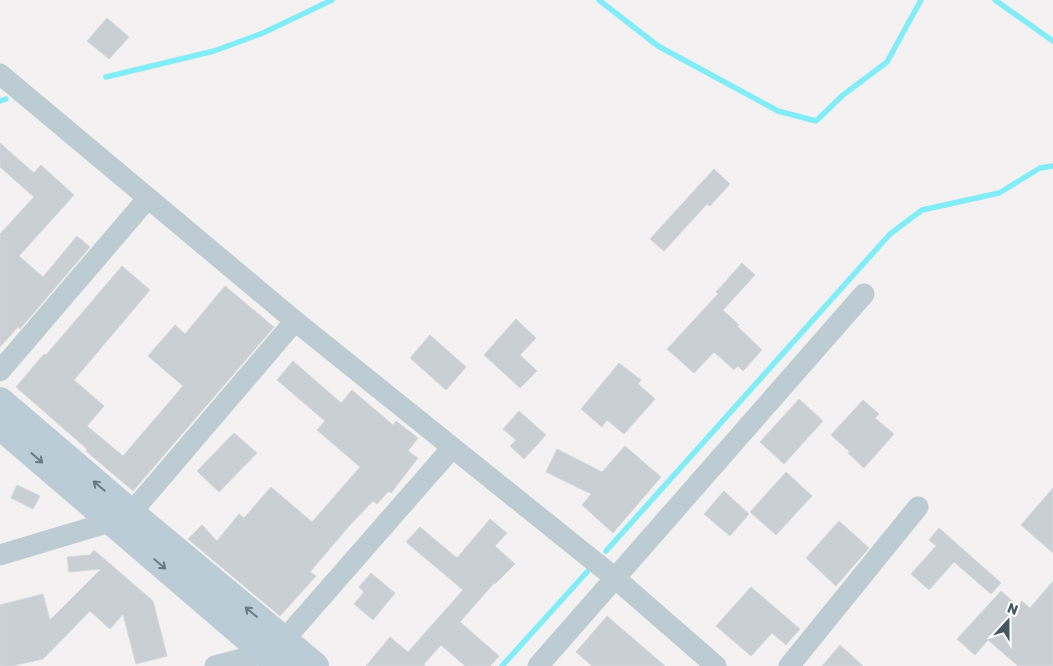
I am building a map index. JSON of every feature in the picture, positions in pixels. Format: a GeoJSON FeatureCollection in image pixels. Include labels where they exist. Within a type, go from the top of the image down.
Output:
{"type":"FeatureCollection","features":[{"type":"Feature","properties":{"kind":"street"},"geometry":{"type":"LineString","coordinates":[[0,74],[295,321],[615,578],[716,666]]}},
{"type":"Feature","properties":{"kind":"street"},"geometry":{"type":"LineString","coordinates":[[0,371],[148,198]]}},
{"type":"Feature","properties":{"kind":"street"},"geometry":{"type":"LineString","coordinates":[[538,666],[864,294]]}},
{"type":"Feature","properties":{"kind":"street"},"geometry":{"type":"LineString","coordinates":[[0,555],[120,517],[295,321]]}},
{"type":"Feature","properties":{"kind":"street"},"geometry":{"type":"LineString","coordinates":[[0,402],[120,517],[276,653],[315,666]]}},
{"type":"Feature","properties":{"kind":"street"},"geometry":{"type":"LineString","coordinates":[[0,426],[120,517]]}},
{"type":"Feature","properties":{"kind":"street"},"geometry":{"type":"LineString","coordinates":[[215,666],[276,653],[452,448]]}},
{"type":"Feature","properties":{"kind":"street"},"geometry":{"type":"LineString","coordinates":[[789,666],[918,507]]}},
{"type":"Feature","properties":{"kind":"building"},"geometry":{"type":"Polygon","coordinates":[[[107,18],[129,37],[109,59],[87,41],[107,18]]]}},
{"type":"Feature","properties":{"kind":"building"},"geometry":{"type":"Polygon","coordinates":[[[0,143],[34,173],[41,165],[74,195],[19,256],[43,277],[77,236],[90,247],[20,329],[18,327],[0,347],[0,234],[34,197],[0,167],[0,143]]]}},
{"type":"Feature","properties":{"kind":"building"},"geometry":{"type":"Polygon","coordinates":[[[714,169],[730,184],[710,206],[707,204],[664,251],[650,239],[714,169]]]}},
{"type":"Feature","properties":{"kind":"building"},"geometry":{"type":"Polygon","coordinates":[[[742,263],[755,275],[723,310],[762,350],[743,371],[738,366],[734,370],[714,352],[694,373],[667,349],[718,294],[716,292],[742,263]]]}},
{"type":"Feature","properties":{"kind":"building"},"geometry":{"type":"Polygon","coordinates":[[[122,266],[150,290],[74,380],[104,406],[87,426],[123,456],[183,386],[148,356],[175,325],[185,334],[225,286],[274,327],[133,491],[16,387],[122,266]]]}},
{"type":"Feature","properties":{"kind":"building"},"geometry":{"type":"Polygon","coordinates":[[[516,319],[536,338],[520,355],[537,371],[520,388],[484,355],[516,319]]]}},
{"type":"Feature","properties":{"kind":"building"},"geometry":{"type":"Polygon","coordinates":[[[430,335],[466,367],[446,390],[410,358],[430,335]]]}},
{"type":"Feature","properties":{"kind":"building"},"geometry":{"type":"Polygon","coordinates":[[[293,361],[341,403],[352,390],[393,425],[396,421],[418,438],[408,451],[418,458],[391,493],[389,491],[377,504],[373,501],[350,525],[310,572],[316,576],[280,616],[188,539],[202,525],[217,541],[239,514],[244,518],[271,487],[312,522],[360,467],[317,430],[325,421],[277,380],[293,361]]]}},
{"type":"Feature","properties":{"kind":"building"},"geometry":{"type":"Polygon","coordinates":[[[619,363],[641,380],[638,384],[655,399],[624,434],[607,420],[602,427],[581,409],[619,363]]]}},
{"type":"Feature","properties":{"kind":"building"},"geometry":{"type":"Polygon","coordinates":[[[799,399],[823,421],[784,464],[760,442],[799,399]]]}},
{"type":"Feature","properties":{"kind":"building"},"geometry":{"type":"Polygon","coordinates":[[[863,400],[879,414],[875,418],[894,434],[864,468],[831,435],[863,400]]]}},
{"type":"Feature","properties":{"kind":"building"},"geometry":{"type":"Polygon","coordinates":[[[519,411],[546,435],[524,459],[510,446],[516,440],[503,429],[519,411]]]}},
{"type":"Feature","properties":{"kind":"building"},"geometry":{"type":"Polygon","coordinates":[[[234,433],[257,453],[219,492],[197,471],[234,433]]]}},
{"type":"Feature","properties":{"kind":"building"},"geometry":{"type":"Polygon","coordinates":[[[625,446],[661,477],[613,533],[582,505],[591,494],[546,472],[557,449],[602,472],[625,446]]]}},
{"type":"Feature","properties":{"kind":"building"},"geometry":{"type":"Polygon","coordinates":[[[786,472],[812,496],[776,535],[750,512],[786,472]]]}},
{"type":"Feature","properties":{"kind":"building"},"geometry":{"type":"Polygon","coordinates":[[[17,485],[40,496],[33,509],[11,498],[17,485]]]}},
{"type":"Feature","properties":{"kind":"building"},"geometry":{"type":"Polygon","coordinates":[[[1053,488],[1053,553],[1021,525],[1053,488]]]}},
{"type":"Feature","properties":{"kind":"building"},"geometry":{"type":"Polygon","coordinates":[[[724,491],[749,514],[730,536],[704,514],[724,491]]]}},
{"type":"Feature","properties":{"kind":"building"},"geometry":{"type":"Polygon","coordinates":[[[490,519],[507,533],[495,546],[515,564],[494,583],[460,622],[499,656],[490,666],[465,666],[441,645],[424,664],[425,666],[366,666],[390,637],[408,652],[463,590],[406,542],[420,527],[457,558],[490,519]]]}},
{"type":"Feature","properties":{"kind":"building"},"geometry":{"type":"Polygon","coordinates":[[[839,521],[869,548],[836,586],[806,558],[839,521]]]}},
{"type":"Feature","properties":{"kind":"building"},"geometry":{"type":"Polygon","coordinates":[[[939,528],[1001,583],[991,594],[954,562],[929,590],[911,574],[936,546],[929,540],[939,528]]]}},
{"type":"Feature","properties":{"kind":"building"},"geometry":{"type":"Polygon","coordinates":[[[94,550],[153,601],[167,656],[136,664],[123,614],[110,629],[90,611],[43,659],[12,666],[0,666],[0,605],[43,594],[50,620],[101,569],[69,572],[67,557],[90,555],[94,550]]]}},
{"type":"Feature","properties":{"kind":"building"},"geometry":{"type":"Polygon","coordinates":[[[371,573],[395,593],[373,620],[354,604],[364,592],[359,587],[371,573]]]}},
{"type":"Feature","properties":{"kind":"building"},"geometry":{"type":"Polygon","coordinates":[[[1053,581],[1053,666],[1018,666],[988,640],[975,655],[957,639],[1001,591],[1018,606],[1022,601],[1030,608],[1053,581]]]}},
{"type":"Feature","properties":{"kind":"building"},"geometry":{"type":"Polygon","coordinates":[[[751,587],[800,629],[786,645],[772,633],[751,656],[716,626],[751,587]]]}},
{"type":"Feature","properties":{"kind":"building"},"geometry":{"type":"Polygon","coordinates":[[[607,616],[665,666],[592,666],[576,652],[607,616]]]}},
{"type":"Feature","properties":{"kind":"building"},"geometry":{"type":"Polygon","coordinates":[[[840,645],[863,666],[822,666],[840,645]]]}},
{"type":"Feature","properties":{"kind":"waterway"},"geometry":{"type":"LineString","coordinates":[[106,77],[214,51],[263,33],[332,0]]}},
{"type":"Feature","properties":{"kind":"waterway"},"geometry":{"type":"LineString","coordinates":[[599,0],[658,46],[778,111],[816,121],[843,95],[887,62],[921,0]]}},
{"type":"Feature","properties":{"kind":"waterway"},"geometry":{"type":"LineString","coordinates":[[995,0],[1053,41]]}},
{"type":"Feature","properties":{"kind":"waterway"},"geometry":{"type":"LineString","coordinates":[[0,101],[6,99]]}},
{"type":"Feature","properties":{"kind":"waterway"},"geometry":{"type":"LineString","coordinates":[[606,551],[890,234],[922,210],[999,193],[1040,168],[1053,166]]}},
{"type":"Feature","properties":{"kind":"waterway"},"geometry":{"type":"LineString","coordinates":[[502,666],[587,572]]}}]}
